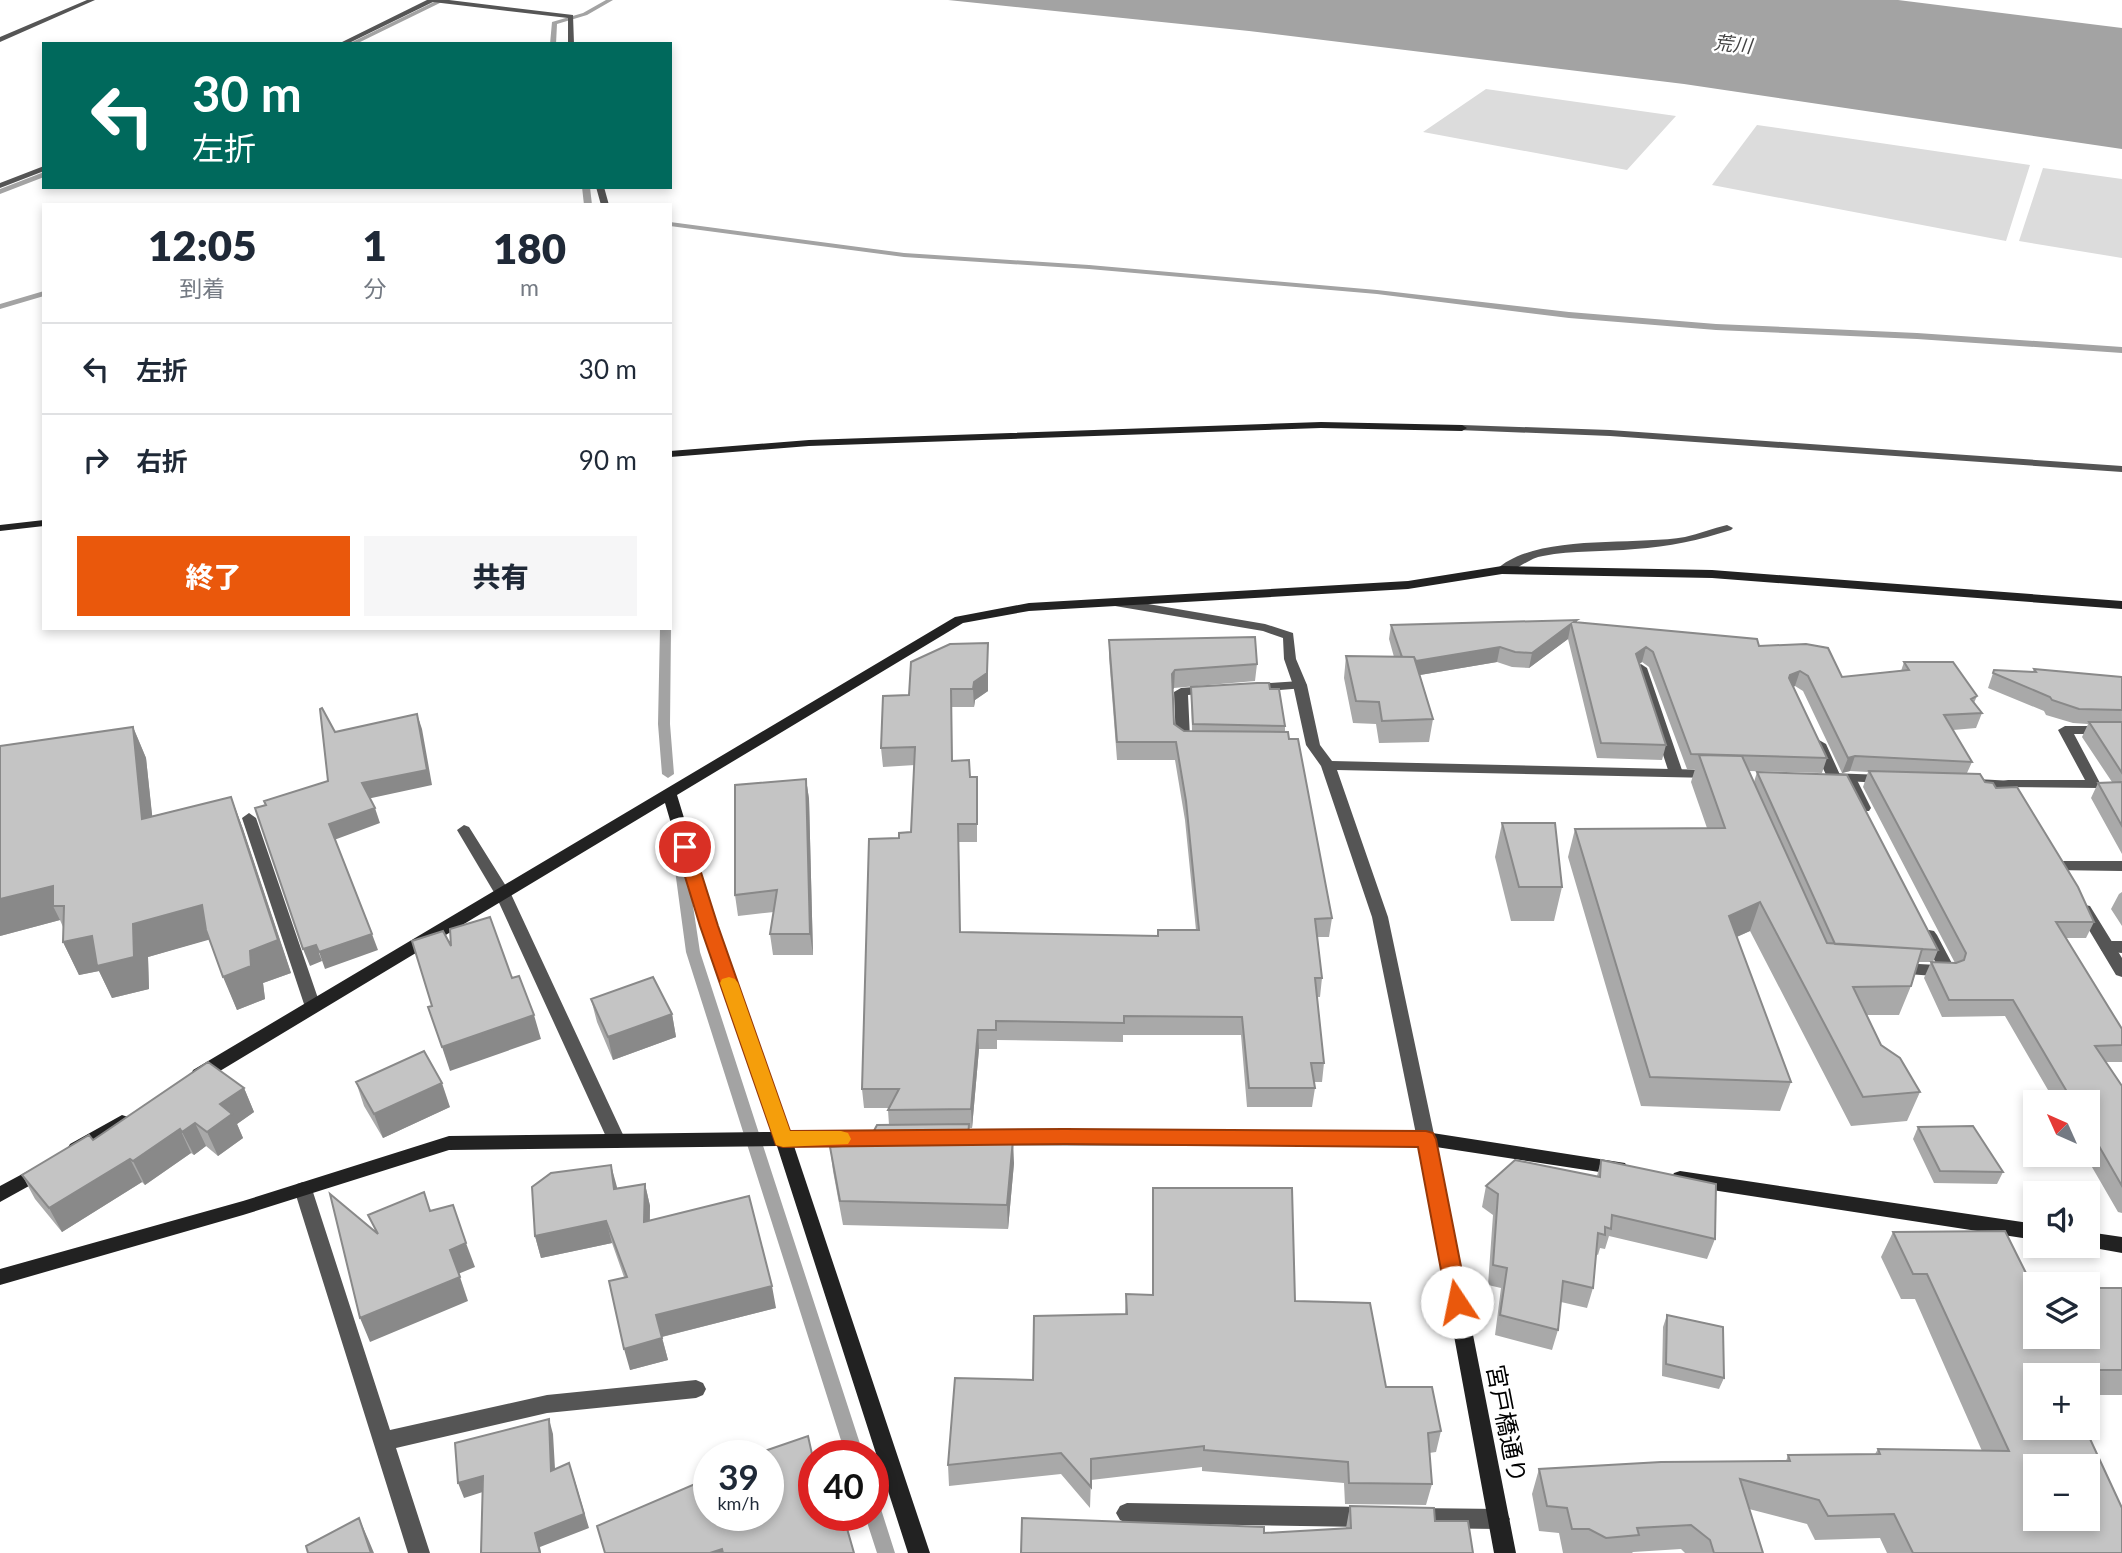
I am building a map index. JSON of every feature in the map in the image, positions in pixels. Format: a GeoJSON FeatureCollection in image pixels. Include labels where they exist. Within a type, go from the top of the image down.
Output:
{"type":"FeatureCollection","features":[{"type":"Feature","properties":{"kind":"street"},"geometry":{"type":"LineString","coordinates":[[0,40],[92,0]]}},
{"type":"Feature","properties":{"kind":"street"},"geometry":{"type":"LineString","coordinates":[[345,42],[433,0],[571,19],[571,42]]}},
{"type":"Feature","properties":{"kind":"street"},"geometry":{"type":"LineString","coordinates":[[0,186],[42,169]]}},
{"type":"Feature","properties":{"kind":"street"},"geometry":{"type":"LineString","coordinates":[[672,454],[809,443],[1294,426],[1610,433],[2122,469]]}},
{"type":"Feature","properties":{"kind":"street"},"geometry":{"type":"LineString","coordinates":[[0,528],[42,523]]}},
{"type":"Feature","properties":{"kind":"street"},"geometry":{"type":"LineString","coordinates":[[1502,570],[1532,554],[1558,549],[1634,546],[1688,540],[1727,528]]}},
{"type":"Feature","properties":{"kind":"street"},"geometry":{"type":"LineString","coordinates":[[186,1083],[959,620],[1029,607],[1408,585],[1502,570],[1712,573],[2122,605]]}},
{"type":"Feature","properties":{"kind":"street"},"geometry":{"type":"LineString","coordinates":[[1119,603],[1265,628],[1289,636],[1290,659],[1300,685],[1307,745],[1328,765],[1380,917],[1426,1139]]}},
{"type":"Feature","properties":{"kind":"street"},"geometry":{"type":"LineString","coordinates":[[1641,668],[1676,773]]}},
{"type":"Feature","properties":{"kind":"street"},"geometry":{"type":"LineString","coordinates":[[1209,742],[1183,742],[1181,692],[1300,685]]}},
{"type":"Feature","properties":{"kind":"street"},"geometry":{"type":"LineString","coordinates":[[1811,728],[1835,777],[1874,826]]}},
{"type":"Feature","properties":{"kind":"street"},"geometry":{"type":"LineString","coordinates":[[1968,782],[2094,785],[2065,730],[2122,730]]}},
{"type":"Feature","properties":{"kind":"street"},"geometry":{"type":"LineString","coordinates":[[1328,765],[1727,774]]}},
{"type":"Feature","properties":{"kind":"street"},"geometry":{"type":"LineString","coordinates":[[1835,777],[1902,780]]}},
{"type":"Feature","properties":{"kind":"street"},"geometry":{"type":"LineString","coordinates":[[2007,784],[2029,819]]}},
{"type":"Feature","properties":{"kind":"street"},"geometry":{"type":"LineString","coordinates":[[669,794],[709,926],[919,1553]]}},
{"type":"Feature","properties":{"kind":"street"},"geometry":{"type":"LineString","coordinates":[[249,818],[313,1007]]}},
{"type":"Feature","properties":{"kind":"street"},"geometry":{"type":"LineString","coordinates":[[464,830],[503,894],[617,1141]]}},
{"type":"Feature","properties":{"kind":"street"},"geometry":{"type":"LineString","coordinates":[[2058,866],[2122,866]]}},
{"type":"Feature","properties":{"kind":"street"},"geometry":{"type":"LineString","coordinates":[[2079,901],[2115,947],[2122,971]]}},
{"type":"Feature","properties":{"kind":"street"},"geometry":{"type":"LineString","coordinates":[[1879,969],[1948,971],[1923,923]]}},
{"type":"Feature","properties":{"kind":"street"},"geometry":{"type":"LineString","coordinates":[[0,1195],[139,1111]]}},
{"type":"Feature","properties":{"kind":"street"},"geometry":{"type":"LineString","coordinates":[[0,1277],[303,1189],[449,1143],[904,1138]]}},
{"type":"Feature","properties":{"kind":"street"},"geometry":{"type":"LineString","coordinates":[[931,1138],[1426,1139],[2023,1230]]}},
{"type":"Feature","properties":{"kind":"street","name":"宮戸橋通り"},"geometry":{"type":"LineString","coordinates":[[1426,1139],[1505,1553]]}},
{"type":"Feature","properties":{"kind":"street"},"geometry":{"type":"LineString","coordinates":[[303,1189],[419,1553]]}},
{"type":"Feature","properties":{"kind":"street"},"geometry":{"type":"LineString","coordinates":[[2100,1242],[2122,1245]]}},
{"type":"Feature","properties":{"kind":"street"},"geometry":{"type":"LineString","coordinates":[[383,1441],[547,1404],[696,1389]]}},
{"type":"Feature","properties":{"kind":"street"},"geometry":{"type":"LineString","coordinates":[[1127,1513],[1499,1519]]}},
{"type":"Feature","properties":{"kind":"shaded area"},"geometry":{"type":"Polygon","coordinates":[[[1486,89],[1676,116],[1627,170],[1423,132],[1486,89]]]}},
{"type":"Feature","properties":{"kind":"shaded area"},"geometry":{"type":"Polygon","coordinates":[[[1757,125],[2030,165],[2006,241],[1712,185],[1757,125]]]}},
{"type":"Feature","properties":{"kind":"shaded area"},"geometry":{"type":"Polygon","coordinates":[[[2043,168],[2122,179],[2122,258],[2019,241],[2043,168]]]}},
{"type":"Feature","properties":{"kind":"water","name":"荒川"},"geometry":{"type":"Polygon","coordinates":[[[948,0],[1898,0],[2122,28],[2122,149],[1684,84],[1249,31],[948,0]]]}},
{"type":"Feature","properties":{"kind":"building"},"geometry":{"type":"Polygon","coordinates":[[[1577,620],[1574,622],[1757,639],[1759,646],[1806,644],[1828,648],[1842,677],[1909,670],[1904,662],[1953,662],[1977,696],[1971,699],[1982,713],[1944,715],[1972,762],[1855,756],[1848,758],[1808,676],[1800,671],[1789,678],[1827,758],[1691,754],[1653,652],[1646,647],[1636,654],[1666,745],[1601,743],[1571,624],[1532,653],[1515,652],[1500,647],[1416,661],[1414,657],[1402,657],[1391,625],[1577,620]]]}},
{"type":"Feature","properties":{"kind":"building"},"geometry":{"type":"Polygon","coordinates":[[[1255,637],[1257,664],[1175,670],[1172,674],[1174,724],[1184,731],[1288,732],[1289,739],[1298,739],[1332,918],[1315,919],[1322,978],[1315,978],[1324,1063],[1311,1063],[1315,1088],[1249,1088],[1242,1017],[1124,1016],[1124,1023],[996,1021],[996,1030],[978,1030],[971,1109],[888,1110],[899,1089],[862,1089],[869,839],[899,838],[899,833],[911,832],[915,747],[881,748],[883,696],[909,695],[911,662],[950,644],[988,643],[987,673],[974,682],[973,689],[951,689],[952,761],[969,760],[970,777],[977,777],[977,824],[958,824],[960,932],[1158,936],[1158,930],[1199,930],[1186,801],[1176,742],[1117,742],[1109,640],[1255,637]]]}},
{"type":"Feature","properties":{"kind":"building"},"geometry":{"type":"Polygon","coordinates":[[[1346,656],[1414,657],[1433,719],[1382,721],[1379,702],[1356,701],[1346,656]]]}},
{"type":"Feature","properties":{"kind":"building"},"geometry":{"type":"Polygon","coordinates":[[[2034,669],[2122,677],[2122,710],[2079,709],[2052,700],[1993,673],[1994,670],[2036,672],[2034,669]]]}},
{"type":"Feature","properties":{"kind":"building"},"geometry":{"type":"Polygon","coordinates":[[[1269,683],[1270,689],[1279,689],[1285,726],[1193,724],[1191,687],[1269,683]]]}},
{"type":"Feature","properties":{"kind":"building"},"geometry":{"type":"Polygon","coordinates":[[[322,708],[335,732],[417,714],[427,770],[362,783],[375,808],[329,824],[372,934],[319,952],[316,945],[303,949],[255,808],[266,805],[264,801],[328,781],[322,708]]]}},
{"type":"Feature","properties":{"kind":"building"},"geometry":{"type":"Polygon","coordinates":[[[2089,722],[2122,722],[2122,773],[2089,722]]]}},
{"type":"Feature","properties":{"kind":"building"},"geometry":{"type":"Polygon","coordinates":[[[133,727],[142,819],[231,797],[278,940],[250,951],[251,966],[223,977],[206,930],[202,905],[133,924],[134,957],[97,966],[92,936],[63,942],[64,906],[53,906],[53,886],[0,899],[0,746],[133,727]]]}},
{"type":"Feature","properties":{"kind":"building"},"geometry":{"type":"Polygon","coordinates":[[[1699,755],[1742,756],[1827,943],[1922,949],[1911,986],[1853,987],[1881,1045],[1900,1058],[1920,1092],[1863,1097],[1760,902],[1729,916],[1791,1082],[1650,1077],[1575,829],[1725,828],[1699,755]]]}},
{"type":"Feature","properties":{"kind":"building"},"geometry":{"type":"Polygon","coordinates":[[[1869,771],[1980,774],[1985,782],[1993,783],[1996,788],[2017,787],[2078,887],[2094,922],[2056,922],[2122,1029],[2122,1045],[2095,1046],[2122,1086],[2122,1186],[2100,1148],[2100,1090],[2066,1090],[2013,1000],[1949,1000],[1931,962],[1956,963],[1964,960],[1966,953],[1869,771]]]}},
{"type":"Feature","properties":{"kind":"building"},"geometry":{"type":"Polygon","coordinates":[[[1757,772],[1847,775],[1938,950],[1835,944],[1757,772]]]}},
{"type":"Feature","properties":{"kind":"building"},"geometry":{"type":"Polygon","coordinates":[[[806,779],[810,934],[770,934],[777,890],[735,895],[735,785],[806,779]]]}},
{"type":"Feature","properties":{"kind":"building"},"geometry":{"type":"Polygon","coordinates":[[[2122,782],[2122,826],[2098,783],[2122,782]]]}},
{"type":"Feature","properties":{"kind":"building"},"geometry":{"type":"Polygon","coordinates":[[[1502,823],[1555,823],[1562,887],[1519,887],[1502,823]]]}},
{"type":"Feature","properties":{"kind":"building"},"geometry":{"type":"Polygon","coordinates":[[[490,917],[512,978],[519,976],[534,1015],[442,1047],[428,1007],[432,1006],[412,941],[443,931],[451,946],[450,929],[490,917]]]}},
{"type":"Feature","properties":{"kind":"building"},"geometry":{"type":"Polygon","coordinates":[[[653,977],[672,1014],[608,1037],[591,999],[653,977]]]}},
{"type":"Feature","properties":{"kind":"building"},"geometry":{"type":"Polygon","coordinates":[[[424,1051],[442,1083],[374,1114],[356,1082],[424,1051]]]}},
{"type":"Feature","properties":{"kind":"building"},"geometry":{"type":"Polygon","coordinates":[[[208,1062],[244,1088],[220,1104],[232,1114],[207,1132],[195,1123],[182,1132],[180,1129],[133,1161],[130,1159],[49,1208],[22,1175],[89,1135],[93,1140],[208,1062]]]}},
{"type":"Feature","properties":{"kind":"building"},"geometry":{"type":"Polygon","coordinates":[[[969,1124],[968,1138],[1013,1139],[1007,1205],[840,1201],[830,1147],[867,1144],[877,1125],[969,1124]]]}},
{"type":"Feature","properties":{"kind":"building"},"geometry":{"type":"Polygon","coordinates":[[[1973,1126],[2003,1172],[1940,1171],[1918,1127],[1973,1126]]]}},
{"type":"Feature","properties":{"kind":"building"},"geometry":{"type":"Polygon","coordinates":[[[1515,1160],[1600,1177],[1601,1160],[1716,1184],[1715,1239],[1612,1215],[1611,1229],[1605,1227],[1605,1235],[1598,1233],[1593,1288],[1563,1281],[1558,1330],[1500,1315],[1507,1268],[1493,1265],[1498,1194],[1486,1186],[1515,1160]]]}},
{"type":"Feature","properties":{"kind":"building"},"geometry":{"type":"Polygon","coordinates":[[[611,1165],[614,1189],[645,1184],[644,1222],[749,1196],[772,1286],[656,1315],[662,1338],[624,1349],[609,1281],[627,1277],[606,1221],[535,1236],[532,1187],[551,1173],[611,1165]]]}},
{"type":"Feature","properties":{"kind":"building"},"geometry":{"type":"Polygon","coordinates":[[[1153,1188],[1292,1188],[1295,1301],[1370,1303],[1386,1387],[1432,1387],[1441,1431],[1428,1433],[1432,1484],[1349,1483],[1348,1462],[1204,1450],[1204,1446],[1091,1459],[1091,1487],[1061,1453],[948,1465],[955,1378],[1033,1380],[1034,1316],[1127,1314],[1126,1294],[1153,1295],[1153,1188]]]}},
{"type":"Feature","properties":{"kind":"building"},"geometry":{"type":"Polygon","coordinates":[[[424,1192],[430,1211],[453,1205],[466,1243],[450,1250],[460,1277],[360,1318],[330,1194],[378,1234],[368,1215],[424,1192]]]}},
{"type":"Feature","properties":{"kind":"building"},"geometry":{"type":"Polygon","coordinates":[[[2005,1231],[2026,1272],[2023,1272],[2023,1349],[2100,1349],[2100,1288],[2122,1288],[2122,1370],[2100,1370],[2100,1363],[2023,1363],[2023,1440],[2091,1440],[2097,1454],[2023,1454],[2023,1531],[2100,1531],[2100,1460],[2122,1508],[2122,1553],[1913,1553],[1894,1514],[1828,1516],[1819,1500],[1740,1479],[1763,1553],[1714,1553],[1710,1540],[1691,1525],[1637,1528],[1639,1535],[1606,1538],[1589,1529],[1572,1529],[1567,1508],[1547,1506],[1539,1469],[1661,1462],[1790,1461],[1788,1455],[1880,1454],[1878,1449],[2009,1451],[1927,1274],[1913,1274],[1893,1232],[2005,1231]]]}},
{"type":"Feature","properties":{"kind":"building"},"geometry":{"type":"Polygon","coordinates":[[[1667,1315],[1723,1327],[1724,1378],[1666,1364],[1667,1315]]]}},
{"type":"Feature","properties":{"kind":"building"},"geometry":{"type":"Polygon","coordinates":[[[549,1419],[551,1471],[569,1463],[584,1514],[535,1533],[540,1553],[481,1553],[483,1476],[458,1483],[455,1443],[549,1419]]]}},
{"type":"Feature","properties":{"kind":"building"},"geometry":{"type":"Polygon","coordinates":[[[808,1436],[809,1440],[798,1440],[798,1531],[848,1531],[854,1553],[723,1553],[722,1549],[710,1553],[605,1553],[597,1526],[693,1485],[693,1531],[784,1531],[784,1444],[808,1436]]]}},
{"type":"Feature","properties":{"kind":"building"},"geometry":{"type":"Polygon","coordinates":[[[1350,1506],[1434,1508],[1435,1521],[1468,1521],[1473,1553],[1021,1553],[1022,1518],[1264,1527],[1264,1533],[1351,1528],[1350,1506]]]}},
{"type":"Feature","properties":{"kind":"building"},"geometry":{"type":"Polygon","coordinates":[[[359,1518],[371,1553],[308,1553],[306,1546],[359,1518]]]}},
{"type":"Feature","properties":{"kind":"waterway"},"geometry":{"type":"LineString","coordinates":[[355,42],[443,0]]}},
{"type":"Feature","properties":{"kind":"waterway"},"geometry":{"type":"LineString","coordinates":[[553,42],[554,23],[585,14],[610,0]]}},
{"type":"Feature","properties":{"kind":"waterway"},"geometry":{"type":"LineString","coordinates":[[0,192],[42,175]]}},
{"type":"Feature","properties":{"kind":"waterway"},"geometry":{"type":"LineString","coordinates":[[586,189],[588,203]]}},
{"type":"Feature","properties":{"kind":"waterway"},"geometry":{"type":"LineString","coordinates":[[672,224],[904,255],[1089,267],[1377,292],[1569,315],[1716,327],[1917,336],[2122,350]]}},
{"type":"Feature","properties":{"kind":"waterway"},"geometry":{"type":"LineString","coordinates":[[0,307],[42,294]]}},
{"type":"Feature","properties":{"kind":"waterway"},"geometry":{"type":"LineString","coordinates":[[666,630],[664,724],[668,774]]}},
{"type":"Feature","properties":{"kind":"waterway"},"geometry":{"type":"LineString","coordinates":[[676,833],[693,952],[850,1440]]}},
{"type":"Feature","properties":{"kind":"waterway"},"geometry":{"type":"LineString","coordinates":[[879,1531],[886,1553]]}},
{"type":"Feature","properties":{"kind":"slow traffic"},"geometry":{"type":"LineString","coordinates":[[729,983],[783,1139],[841,1139]]}},
{"type":"Feature","properties":{"kind":"route"},"geometry":{"type":"LineString","coordinates":[[685,847],[709,926],[783,1139],[1426,1139],[1457,1302]]}}]}
